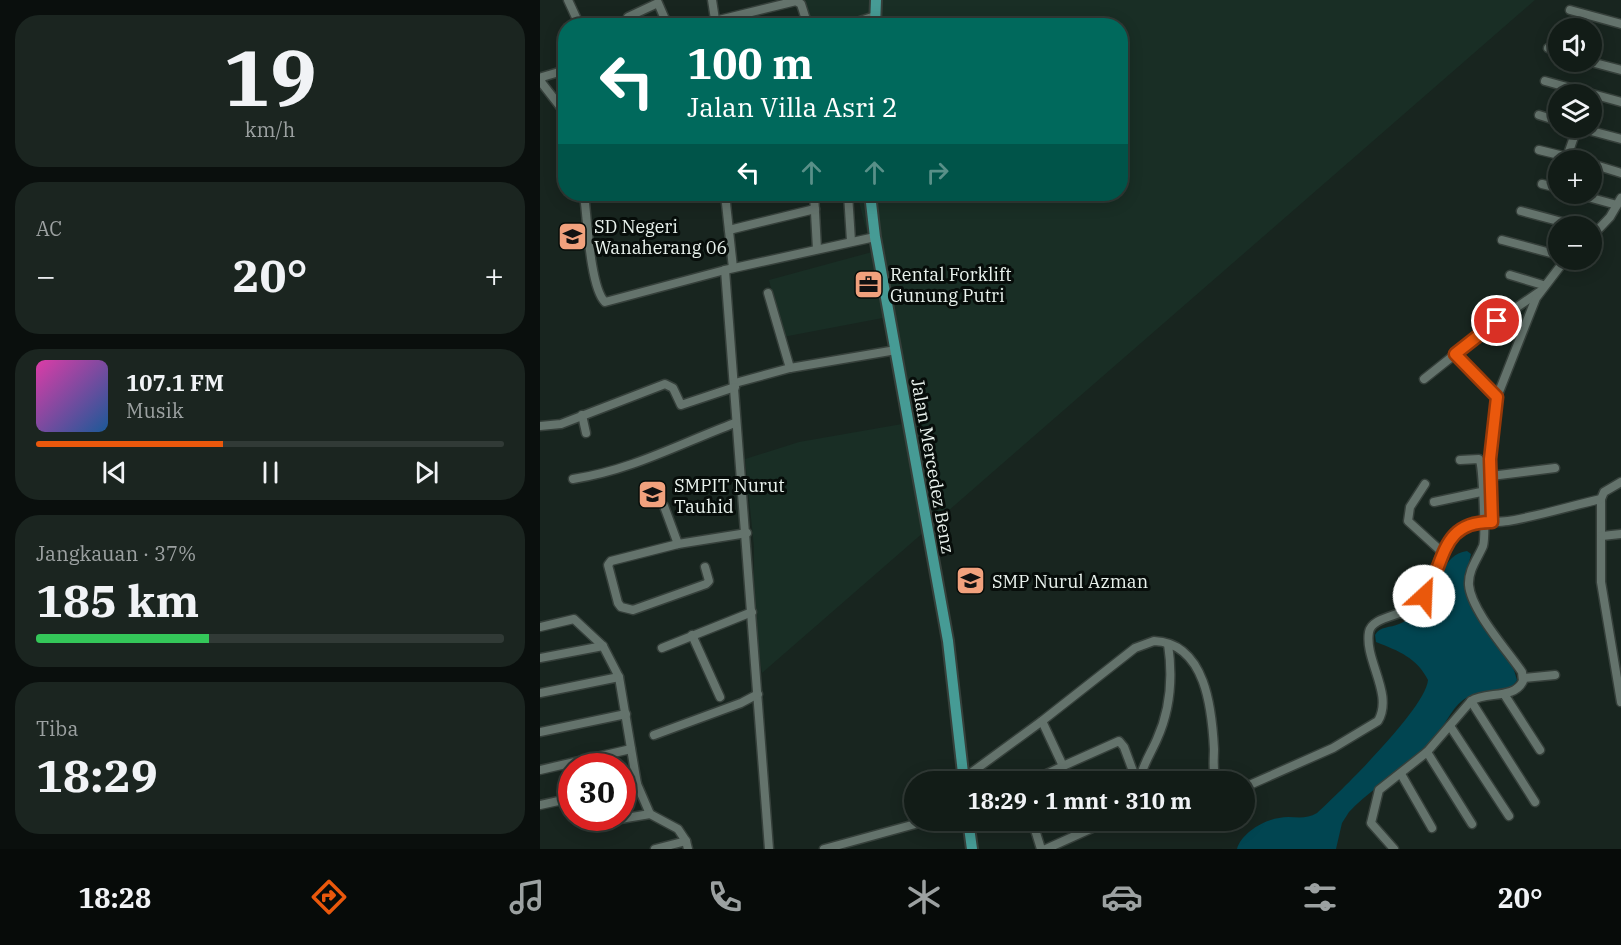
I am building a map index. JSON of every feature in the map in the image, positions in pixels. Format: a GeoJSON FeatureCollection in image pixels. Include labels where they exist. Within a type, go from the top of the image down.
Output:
{"type":"FeatureCollection","features":[{"type":"Feature","properties":{"kind":"main road"},"geometry":{"type":"LineString","coordinates":[[875,18],[876,0]]}},
{"type":"Feature","properties":{"kind":"main road","name":"Jalan Mercedez Benz"},"geometry":{"type":"LineString","coordinates":[[871,201],[875,237],[948,641],[963,771]]}},
{"type":"Feature","properties":{"kind":"main road"},"geometry":{"type":"LineString","coordinates":[[970,831],[972,849]]}},
{"type":"Feature","properties":{"kind":"street"},"geometry":{"type":"LineString","coordinates":[[568,0],[576,18]]}},
{"type":"Feature","properties":{"kind":"street"},"geometry":{"type":"LineString","coordinates":[[712,0],[715,18]]}},
{"type":"Feature","properties":{"kind":"street"},"geometry":{"type":"LineString","coordinates":[[734,18],[796,1],[801,4],[805,18]]}},
{"type":"Feature","properties":{"kind":"street"},"geometry":{"type":"LineString","coordinates":[[628,17],[657,3],[664,18]]}},
{"type":"Feature","properties":{"kind":"street"},"geometry":{"type":"LineString","coordinates":[[1570,10],[1621,24]]}},
{"type":"Feature","properties":{"kind":"street"},"geometry":{"type":"LineString","coordinates":[[1602,65],[1621,70]]}},
{"type":"Feature","properties":{"kind":"street"},"geometry":{"type":"LineString","coordinates":[[558,73],[541,79],[558,101]]}},
{"type":"Feature","properties":{"kind":"street"},"geometry":{"type":"LineString","coordinates":[[1545,81],[1621,102]]}},
{"type":"Feature","properties":{"kind":"street"},"geometry":{"type":"LineString","coordinates":[[1539,116],[1548,118]]}},
{"type":"Feature","properties":{"kind":"street"},"geometry":{"type":"LineString","coordinates":[[1602,134],[1621,139]]}},
{"type":"Feature","properties":{"kind":"street"},"geometry":{"type":"LineString","coordinates":[[1539,150],[1548,152]]}},
{"type":"Feature","properties":{"kind":"street"},"geometry":{"type":"LineString","coordinates":[[1602,167],[1621,173]]}},
{"type":"Feature","properties":{"kind":"street"},"geometry":{"type":"LineString","coordinates":[[1542,184],[1548,186]]}},
{"type":"Feature","properties":{"kind":"street"},"geometry":{"type":"LineString","coordinates":[[1602,199],[1619,202],[1602,222]]}},
{"type":"Feature","properties":{"kind":"street"},"geometry":{"type":"LineString","coordinates":[[585,201],[594,275],[601,298],[605,302],[729,269],[875,237]]}},
{"type":"Feature","properties":{"kind":"street"},"geometry":{"type":"LineString","coordinates":[[726,201],[729,230],[735,423],[747,533],[769,849]]}},
{"type":"Feature","properties":{"kind":"street"},"geometry":{"type":"LineString","coordinates":[[814,201],[817,249]]}},
{"type":"Feature","properties":{"kind":"street"},"geometry":{"type":"LineString","coordinates":[[848,201],[851,242]]}},
{"type":"Feature","properties":{"kind":"street"},"geometry":{"type":"LineString","coordinates":[[729,230],[815,209]]}},
{"type":"Feature","properties":{"kind":"street"},"geometry":{"type":"LineString","coordinates":[[1521,211],[1548,218]]}},
{"type":"Feature","properties":{"kind":"street"},"geometry":{"type":"LineString","coordinates":[[1502,240],[1548,252]]}},
{"type":"Feature","properties":{"kind":"street"},"geometry":{"type":"LineString","coordinates":[[1424,379],[1542,288],[1557,270]]}},
{"type":"Feature","properties":{"kind":"street"},"geometry":{"type":"LineString","coordinates":[[1510,275],[1542,288]]}},
{"type":"Feature","properties":{"kind":"street"},"geometry":{"type":"LineString","coordinates":[[1394,849],[1371,823],[1377,793],[1427,752],[1471,702],[1480,696],[1504,694],[1522,685],[1523,678],[1482,615],[1469,587],[1470,577],[1483,546],[1489,522],[1497,397],[1542,288]]}},
{"type":"Feature","properties":{"kind":"street"},"geometry":{"type":"LineString","coordinates":[[768,293],[790,368]]}},
{"type":"Feature","properties":{"kind":"street"},"geometry":{"type":"LineString","coordinates":[[540,426],[561,424],[665,384],[673,388],[681,405],[790,368],[896,350]]}},
{"type":"Feature","properties":{"kind":"street"},"geometry":{"type":"LineString","coordinates":[[1455,354],[1497,397]]}},
{"type":"Feature","properties":{"kind":"street"},"geometry":{"type":"LineString","coordinates":[[582,416],[586,433]]}},
{"type":"Feature","properties":{"kind":"street"},"geometry":{"type":"LineString","coordinates":[[573,479],[608,474],[646,462],[685,442],[735,423]]}},
{"type":"Feature","properties":{"kind":"street"},"geometry":{"type":"LineString","coordinates":[[1460,459],[1480,460],[1481,492],[1489,522]]}},
{"type":"Feature","properties":{"kind":"street"},"geometry":{"type":"LineString","coordinates":[[1491,476],[1555,468]]}},
{"type":"Feature","properties":{"kind":"street"},"geometry":{"type":"LineString","coordinates":[[1621,482],[1604,492],[1601,499],[1601,582],[1617,655],[1621,702]]}},
{"type":"Feature","properties":{"kind":"street"},"geometry":{"type":"LineString","coordinates":[[1425,484],[1410,507],[1408,521],[1442,552]]}},
{"type":"Feature","properties":{"kind":"street"},"geometry":{"type":"LineString","coordinates":[[1434,502],[1481,492]]}},
{"type":"Feature","properties":{"kind":"street"},"geometry":{"type":"LineString","coordinates":[[1255,783],[1333,748],[1378,721],[1383,709],[1368,640],[1370,627],[1377,619],[1401,615],[1418,603],[1429,588],[1442,552],[1460,530],[1601,499]]}},
{"type":"Feature","properties":{"kind":"street"},"geometry":{"type":"LineString","coordinates":[[664,506],[678,544]]}},
{"type":"Feature","properties":{"kind":"street"},"geometry":{"type":"LineString","coordinates":[[705,567],[709,581],[706,584],[638,609],[621,607],[608,563],[678,544],[747,533]]}},
{"type":"Feature","properties":{"kind":"street"},"geometry":{"type":"LineString","coordinates":[[1602,536],[1621,534]]}},
{"type":"Feature","properties":{"kind":"street"},"geometry":{"type":"LineString","coordinates":[[662,648],[752,612]]}},
{"type":"Feature","properties":{"kind":"street"},"geometry":{"type":"LineString","coordinates":[[540,627],[574,619],[603,646],[619,677],[637,784],[650,814]]}},
{"type":"Feature","properties":{"kind":"street"},"geometry":{"type":"LineString","coordinates":[[692,635],[720,697]]}},
{"type":"Feature","properties":{"kind":"street"},"geometry":{"type":"LineString","coordinates":[[976,771],[1135,648],[1149,641],[1168,644],[1186,655],[1201,674],[1213,735],[1215,771]]}},
{"type":"Feature","properties":{"kind":"street"},"geometry":{"type":"LineString","coordinates":[[1141,771],[1158,736],[1169,702],[1172,679],[1168,644]]}},
{"type":"Feature","properties":{"kind":"street"},"geometry":{"type":"LineString","coordinates":[[540,658],[603,646]]}},
{"type":"Feature","properties":{"kind":"street"},"geometry":{"type":"LineString","coordinates":[[1523,678],[1555,675]]}},
{"type":"Feature","properties":{"kind":"street"},"geometry":{"type":"LineString","coordinates":[[540,693],[619,677]]}},
{"type":"Feature","properties":{"kind":"street"},"geometry":{"type":"LineString","coordinates":[[654,735],[741,703],[758,693]]}},
{"type":"Feature","properties":{"kind":"street"},"geometry":{"type":"LineString","coordinates":[[1504,694],[1540,750]]}},
{"type":"Feature","properties":{"kind":"street"},"geometry":{"type":"LineString","coordinates":[[1471,702],[1534,802]]}},
{"type":"Feature","properties":{"kind":"street"},"geometry":{"type":"LineString","coordinates":[[540,732],[626,714]]}},
{"type":"Feature","properties":{"kind":"street"},"geometry":{"type":"LineString","coordinates":[[1042,721],[1064,766]]}},
{"type":"Feature","properties":{"kind":"street"},"geometry":{"type":"LineString","coordinates":[[1450,726],[1509,816]]}},
{"type":"Feature","properties":{"kind":"street"},"geometry":{"type":"LineString","coordinates":[[1053,771],[1119,741],[1124,747],[1134,771]]}},
{"type":"Feature","properties":{"kind":"street"},"geometry":{"type":"LineString","coordinates":[[540,770],[631,749]]}},
{"type":"Feature","properties":{"kind":"street"},"geometry":{"type":"LineString","coordinates":[[1427,752],[1472,824]]}},
{"type":"Feature","properties":{"kind":"street"},"geometry":{"type":"LineString","coordinates":[[1401,774],[1432,828]]}},
{"type":"Feature","properties":{"kind":"street"},"geometry":{"type":"LineString","coordinates":[[540,805],[558,801]]}},
{"type":"Feature","properties":{"kind":"street"},"geometry":{"type":"LineString","coordinates":[[636,816],[650,814],[672,824],[687,845],[655,849]]}},
{"type":"Feature","properties":{"kind":"street"},"geometry":{"type":"LineString","coordinates":[[824,849],[904,827]]}},
{"type":"Feature","properties":{"kind":"street"},"geometry":{"type":"LineString","coordinates":[[1035,831],[1041,849]]}},
{"type":"Feature","properties":{"kind":"street"},"geometry":{"type":"LineString","coordinates":[[1046,849],[1070,845],[1092,831]]}},
{"type":"Feature","properties":{"kind":"shaded area"},"geometry":{"type":"Polygon","coordinates":[[[803,0],[1535,0],[762,673],[754,620],[754,547],[745,459],[799,442],[902,424],[888,317],[783,337],[769,280],[872,252],[859,201],[1128,201],[1128,18],[809,18],[803,0]]]}},
{"type":"Feature","properties":{"kind":"water"},"geometry":{"type":"Polygon","coordinates":[[[1467,551],[1471,554],[1467,577],[1469,596],[1483,624],[1511,663],[1517,680],[1507,688],[1478,693],[1458,704],[1424,750],[1369,793],[1349,812],[1342,823],[1336,849],[1237,849],[1248,833],[1255,831],[1255,828],[1266,822],[1284,817],[1307,817],[1317,813],[1380,749],[1413,710],[1424,693],[1428,680],[1424,672],[1400,652],[1376,642],[1375,635],[1380,630],[1403,622],[1419,611],[1429,601],[1447,564],[1458,554],[1467,551]]]}},
{"type":"Feature","properties":{"kind":"place","name":"SD Negeri Wanaherang 06"},"geometry":{"type":"Point","coordinates":[573,236]}},
{"type":"Feature","properties":{"kind":"place","name":"Rental Forklift Gunung Putri"},"geometry":{"type":"Point","coordinates":[869,284]}},
{"type":"Feature","properties":{"kind":"place","name":"SMPIT Nurut Tauhid"},"geometry":{"type":"Point","coordinates":[653,495]}},
{"type":"Feature","properties":{"kind":"place","name":"SMP Nurul Azman"},"geometry":{"type":"Point","coordinates":[971,581]}},
{"type":"Feature","properties":{"kind":"route"},"geometry":{"type":"LineString","coordinates":[[1424,596],[1434,579],[1442,552],[1454,535],[1468,526],[1492,522],[1490,459],[1496,422],[1497,397],[1455,354],[1497,321]]}}]}
